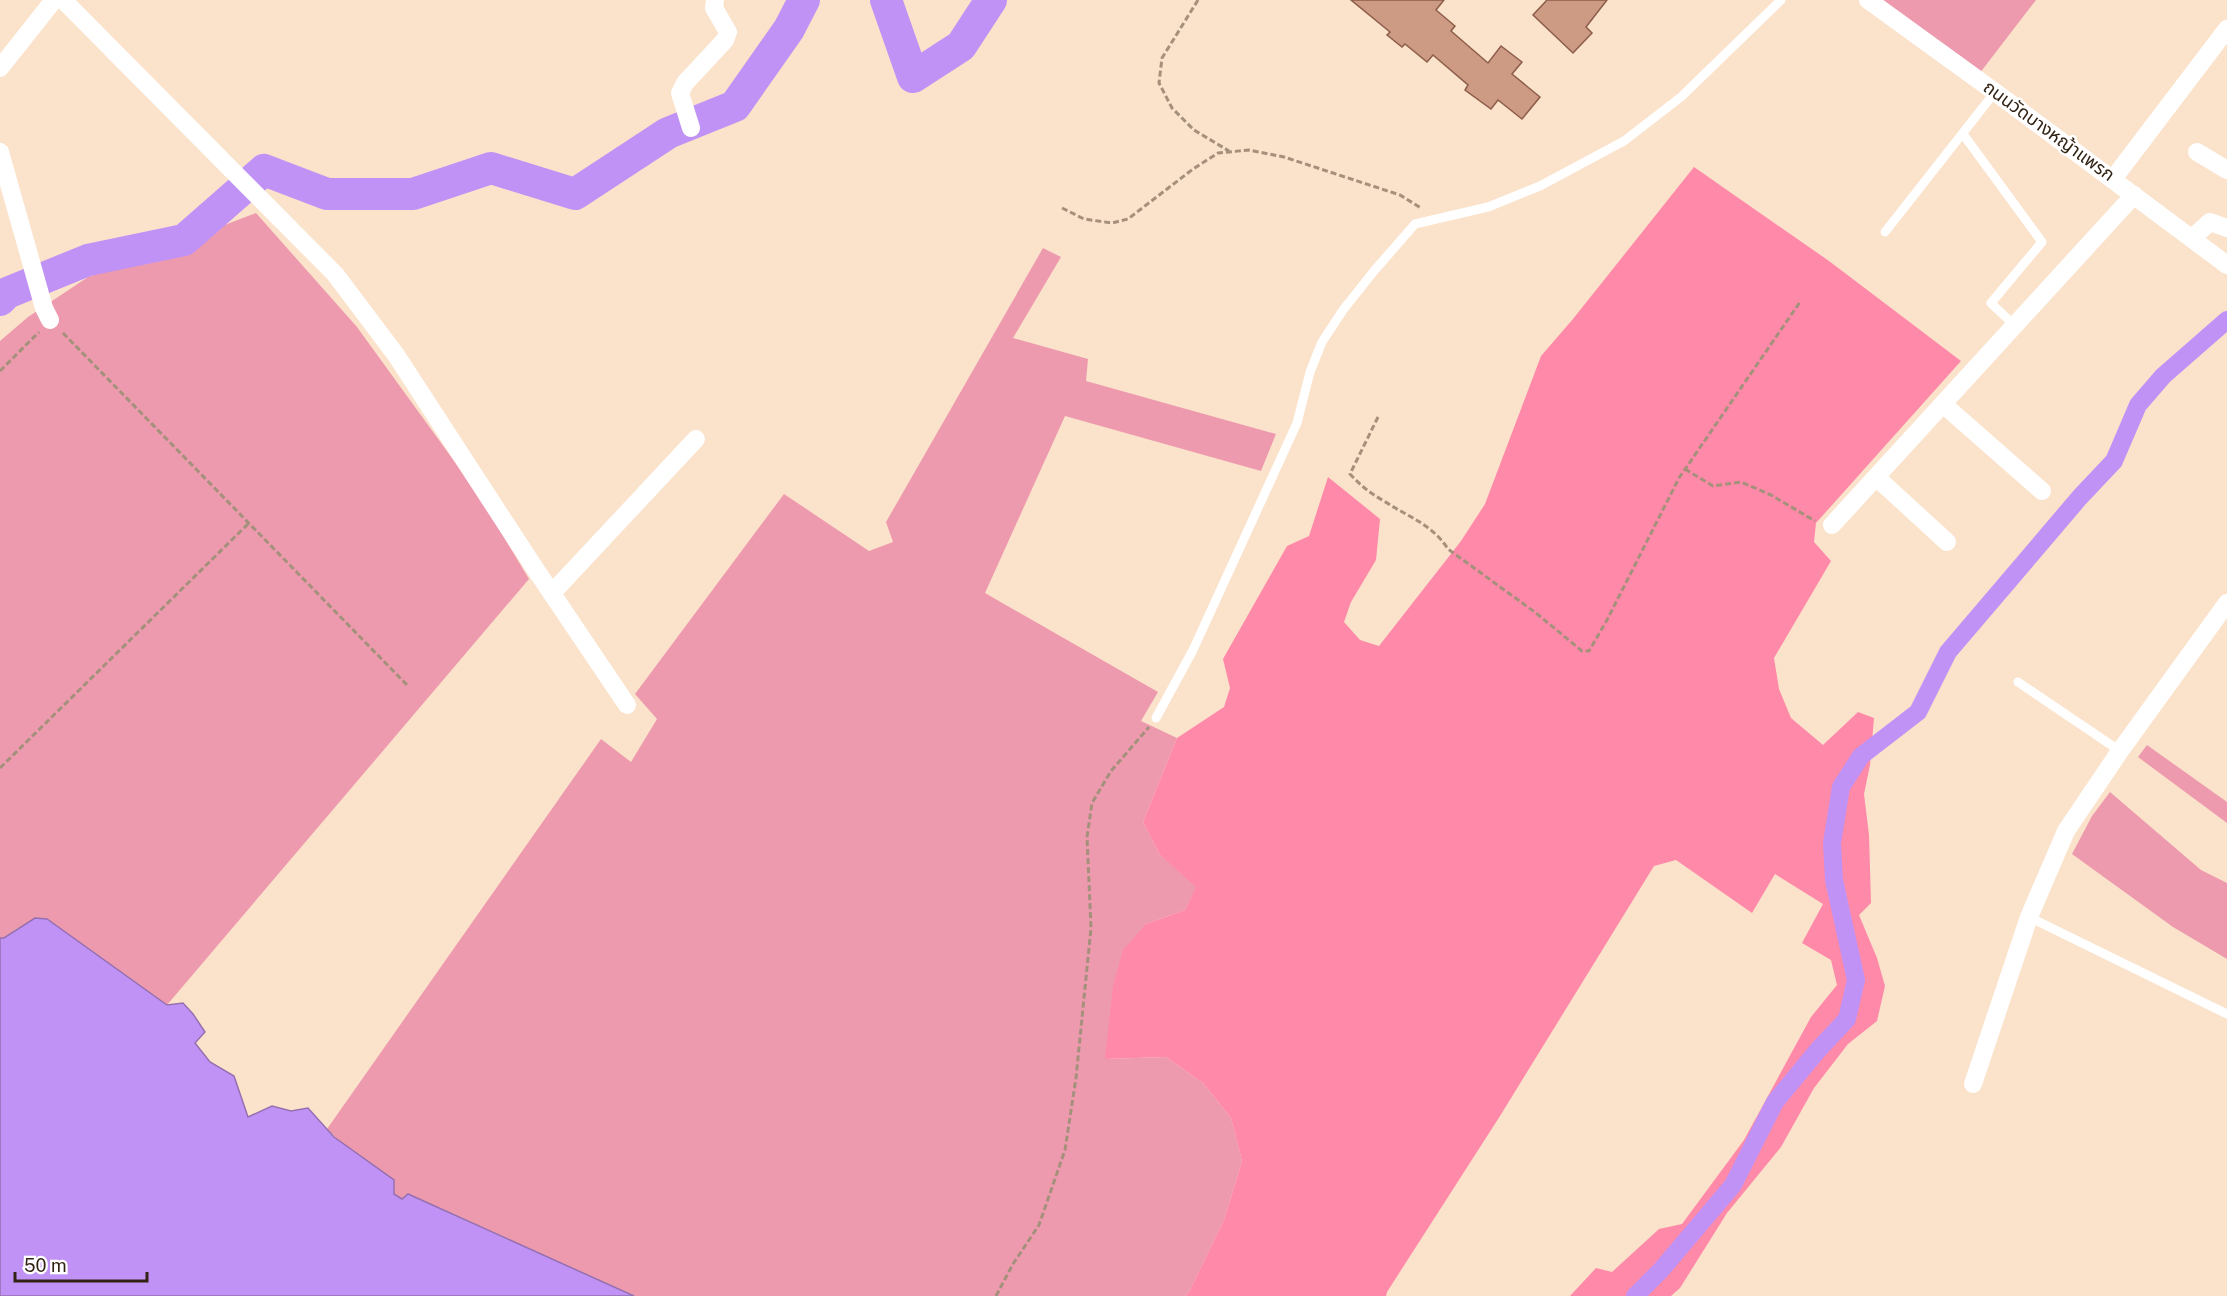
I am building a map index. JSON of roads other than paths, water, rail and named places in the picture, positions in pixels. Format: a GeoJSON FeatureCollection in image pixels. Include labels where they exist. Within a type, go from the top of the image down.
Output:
{"type":"FeatureCollection","features":[{"type":"Feature","properties":{"kind":"street"},"geometry":{"type":"LineString","coordinates":[[0,68],[54,0]]}},
{"type":"Feature","properties":{"kind":"street"},"geometry":{"type":"LineString","coordinates":[[63,0],[335,274],[396,355],[627,705]]}},
{"type":"Feature","properties":{"kind":"street"},"geometry":{"type":"LineString","coordinates":[[691,128],[680,93],[685,83],[728,36],[714,8],[715,0]]}},
{"type":"Feature","properties":{"kind":"street","name":"ถนนวัดบางหญ้าแพรก"},"geometry":{"type":"LineString","coordinates":[[1868,0],[2227,265]]}},
{"type":"Feature","properties":{"kind":"street"},"geometry":{"type":"LineString","coordinates":[[2113,179],[2227,29]]}},
{"type":"Feature","properties":{"kind":"street"},"geometry":{"type":"LineString","coordinates":[[0,152],[47,314]]}},
{"type":"Feature","properties":{"kind":"street"},"geometry":{"type":"LineString","coordinates":[[2198,152],[2227,170]]}},
{"type":"Feature","properties":{"kind":"street"},"geometry":{"type":"LineString","coordinates":[[1832,525],[2134,195]]}},
{"type":"Feature","properties":{"kind":"street"},"geometry":{"type":"LineString","coordinates":[[2192,238],[2210,222],[2227,228]]}},
{"type":"Feature","properties":{"kind":"street"},"geometry":{"type":"LineString","coordinates":[[1944,405],[2042,491]]}},
{"type":"Feature","properties":{"kind":"street"},"geometry":{"type":"LineString","coordinates":[[552,593],[696,439]]}},
{"type":"Feature","properties":{"kind":"street"},"geometry":{"type":"LineString","coordinates":[[1876,477],[1947,542]]}},
{"type":"Feature","properties":{"kind":"street"},"geometry":{"type":"LineString","coordinates":[[1973,1084],[2029,917],[2066,831],[2120,751],[2227,603]]}},
{"type":"Feature","properties":{"kind":"lane"},"geometry":{"type":"LineString","coordinates":[[1156,718],[1193,650],[1297,423],[1310,372],[1322,342],[1349,303],[1415,224],[1488,207],[1540,186],[1624,141],[1681,97],[1780,0]]}},
{"type":"Feature","properties":{"kind":"lane"},"geometry":{"type":"LineString","coordinates":[[1884,232],[1995,92]]}},
{"type":"Feature","properties":{"kind":"lane"},"geometry":{"type":"LineString","coordinates":[[1963,134],[2042,242],[1991,303],[2015,326]]}},
{"type":"Feature","properties":{"kind":"lane"},"geometry":{"type":"LineString","coordinates":[[2018,682],[2120,751]]}},
{"type":"Feature","properties":{"kind":"lane"},"geometry":{"type":"LineString","coordinates":[[2029,917],[2227,1014]]}},
{"type":"Feature","properties":{"kind":"waterway"},"geometry":{"type":"LineString","coordinates":[[0,300],[7,293],[88,260],[184,240],[264,170],[327,194],[413,194],[491,168],[575,194],[668,133],[735,106],[789,29],[804,0]]}},
{"type":"Feature","properties":{"kind":"waterway"},"geometry":{"type":"LineString","coordinates":[[886,0],[913,77],[961,46],[991,0]]}},
{"type":"Feature","properties":{"kind":"waterway"},"geometry":{"type":"LineString","coordinates":[[1635,1296],[1661,1270],[1733,1185],[1775,1102],[1847,1019],[1856,980],[1834,880],[1832,843],[1841,787],[1861,756],[1918,712],[1948,652],[2080,497],[2114,461],[2138,405],[2163,376],[2227,320]]}}]}
